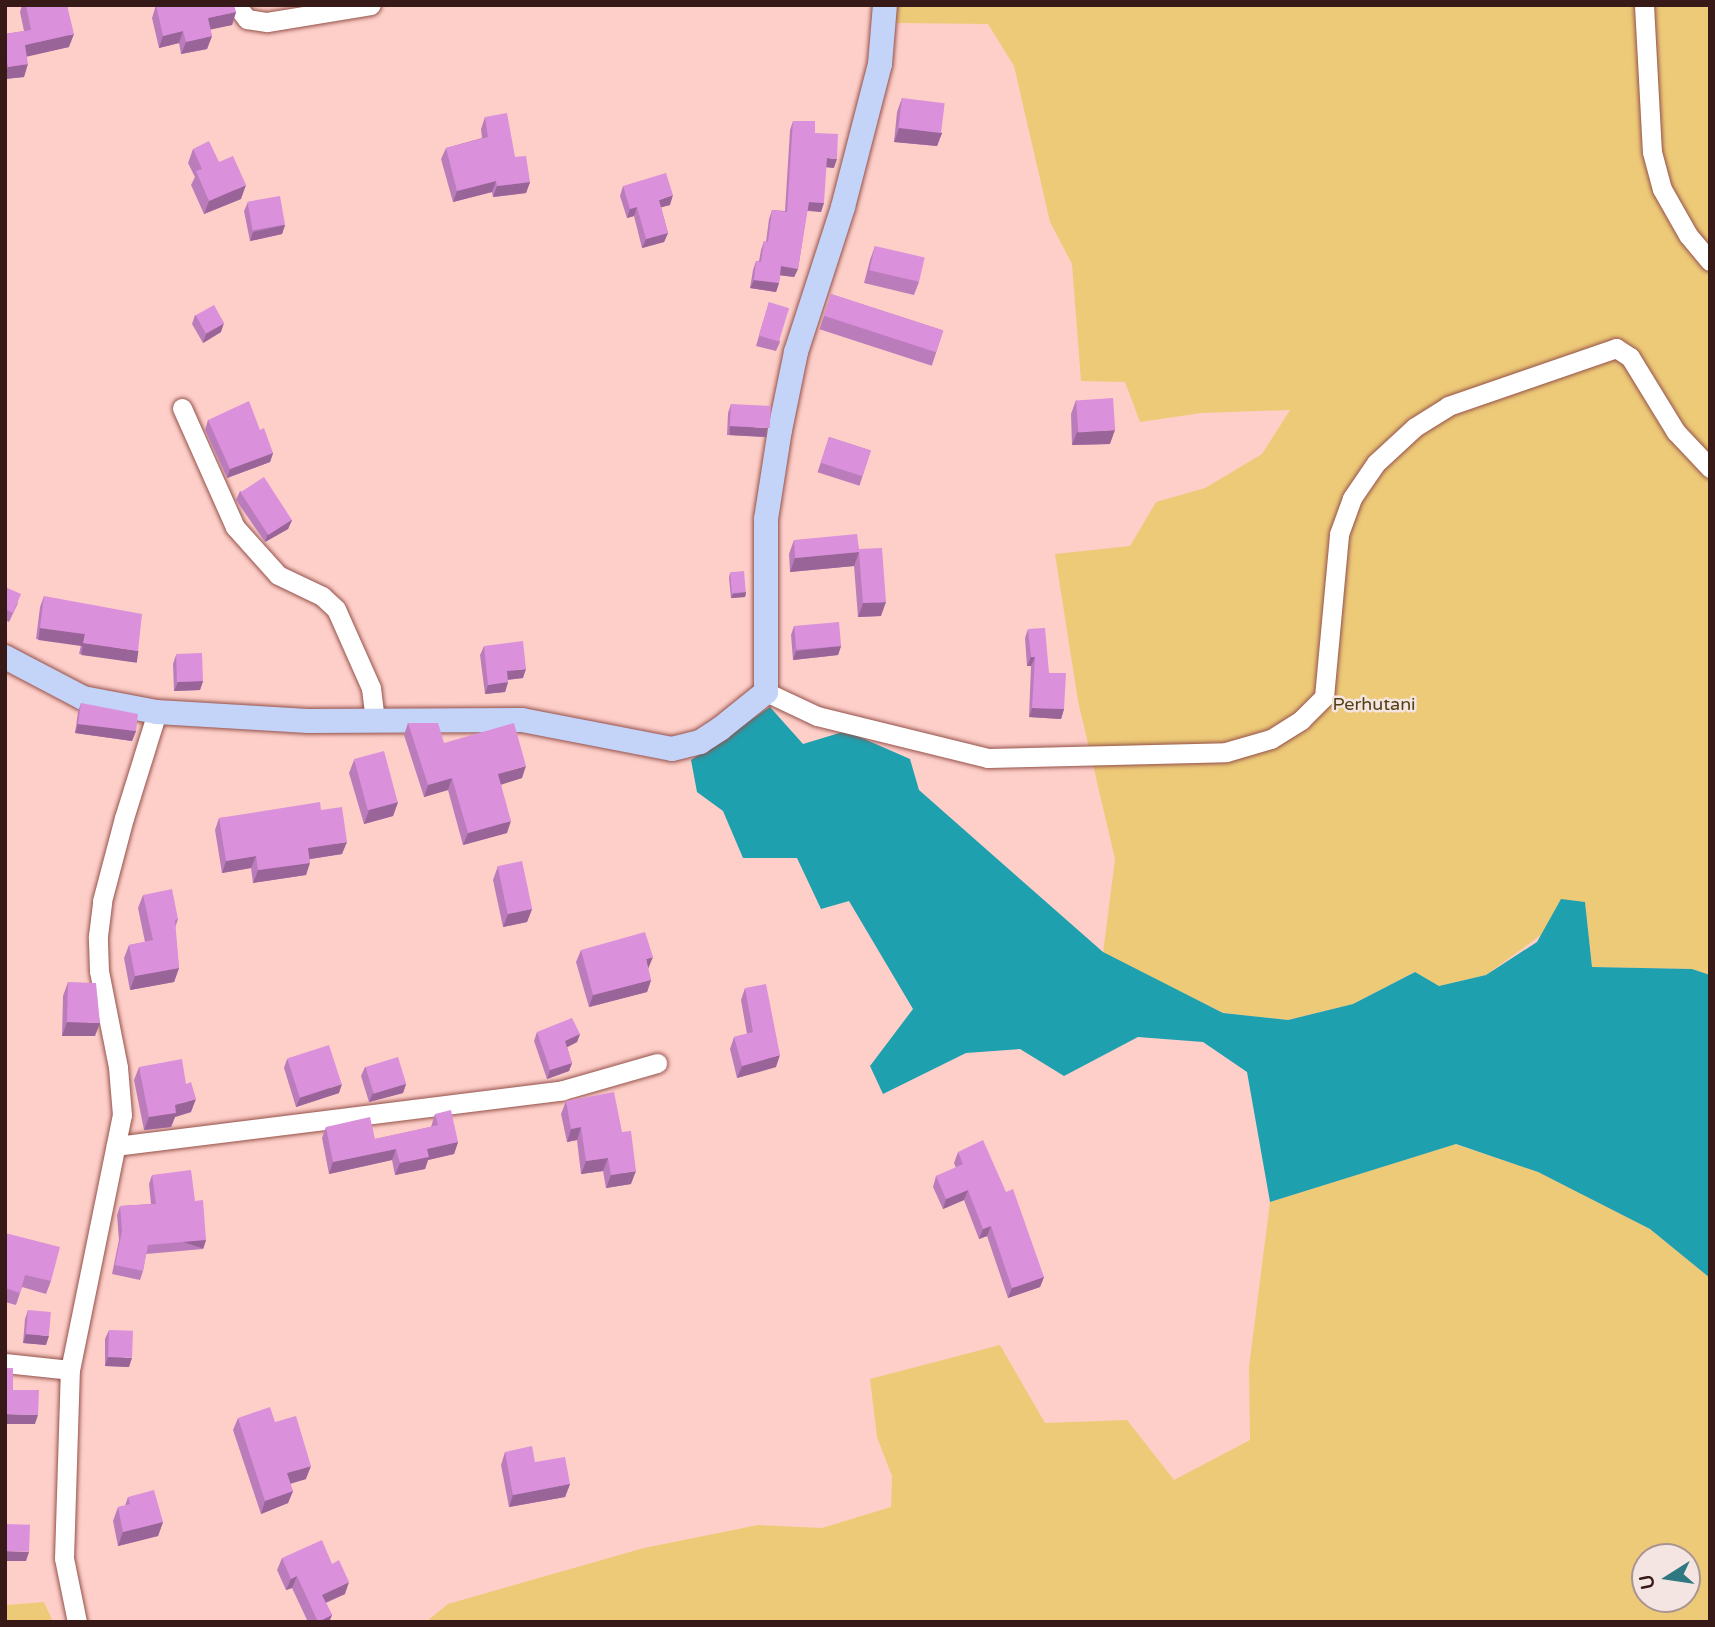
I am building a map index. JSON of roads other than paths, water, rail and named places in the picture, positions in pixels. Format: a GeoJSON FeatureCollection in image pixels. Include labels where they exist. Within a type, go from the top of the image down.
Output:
{"type":"FeatureCollection","features":[{"type":"Feature","properties":{"kind":"main road"},"geometry":{"type":"LineString","coordinates":[[5,657],[83,698],[157,712],[375,722],[522,720],[672,749],[700,742],[766,692],[766,519],[780,430],[796,352],[843,207],[880,64],[885,5]]}},
{"type":"Feature","properties":{"kind":"street"},"geometry":{"type":"LineString","coordinates":[[236,5],[255,22],[323,16],[371,5]]}},
{"type":"Feature","properties":{"kind":"street"},"geometry":{"type":"LineString","coordinates":[[1644,5],[1651,152],[1662,189],[1688,235],[1710,261]]}},
{"type":"Feature","properties":{"kind":"street"},"geometry":{"type":"LineString","coordinates":[[766,692],[817,716],[988,758],[1226,752],[1270,739],[1301,720],[1324,697],[1339,534],[1352,498],[1376,463],[1415,427],[1448,406],[1616,348],[1630,357],[1675,432],[1710,467]]}},
{"type":"Feature","properties":{"kind":"street"},"geometry":{"type":"LineString","coordinates":[[182,408],[234,527],[278,575],[322,596],[337,610],[371,688],[375,722]]}},
{"type":"Feature","properties":{"kind":"street"},"geometry":{"type":"LineString","coordinates":[[77,1622],[64,1558],[70,1370],[116,1146],[121,1090],[99,971],[98,936],[121,830],[157,712]]}},
{"type":"Feature","properties":{"kind":"street"},"geometry":{"type":"LineString","coordinates":[[116,1146],[563,1090],[657,1063]]}},
{"type":"Feature","properties":{"kind":"street"},"geometry":{"type":"LineString","coordinates":[[5,1363],[70,1370]]}},
{"type":"Feature","properties":{"kind":"water"},"geometry":{"type":"Polygon","coordinates":[[[770,707],[803,744],[846,731],[910,759],[919,790],[1103,952],[1223,1013],[1288,1020],[1353,1004],[1415,972],[1439,986],[1486,975],[1537,942],[1561,899],[1585,902],[1592,967],[1692,969],[1710,975],[1710,1278],[1650,1229],[1538,1172],[1456,1144],[1270,1202],[1247,1072],[1203,1042],[1138,1037],[1064,1076],[1020,1049],[966,1053],[883,1094],[870,1066],[913,1009],[849,901],[821,909],[797,858],[743,858],[723,811],[697,792],[691,760],[770,707]]]}},
{"type":"Feature","properties":{"kind":"park label","name":"Perhutani"},"geometry":{"type":"Point","coordinates":[1374,704]}}]}
